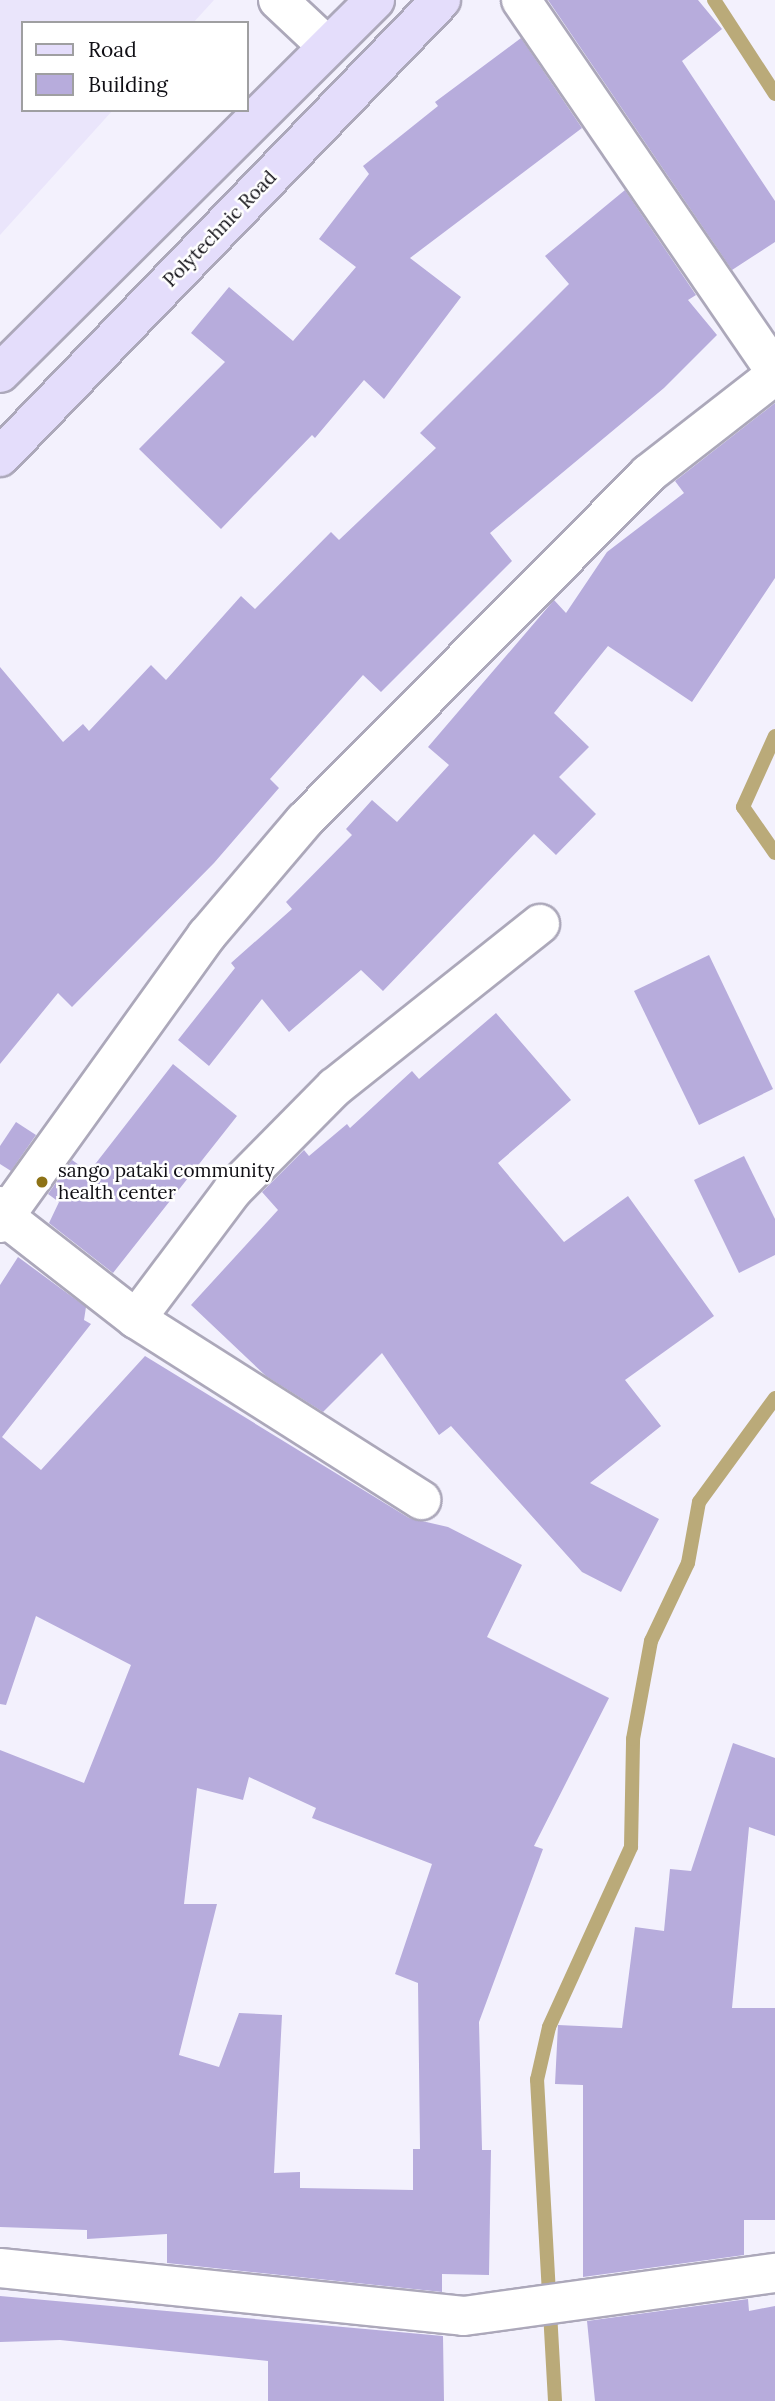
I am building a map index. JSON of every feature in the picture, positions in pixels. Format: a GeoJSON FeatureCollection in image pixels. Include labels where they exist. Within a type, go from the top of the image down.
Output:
{"type":"FeatureCollection","features":[{"type":"Feature","properties":{"kind":"main road"},"geometry":{"type":"LineString","coordinates":[[0,373],[326,45],[375,0]]}},
{"type":"Feature","properties":{"kind":"main road","name":"Polytechnic Road"},"geometry":{"type":"LineString","coordinates":[[0,457],[429,4]]}},
{"type":"Feature","properties":{"kind":"street"},"geometry":{"type":"LineString","coordinates":[[278,0],[326,45]]}},
{"type":"Feature","properties":{"kind":"street"},"geometry":{"type":"LineString","coordinates":[[421,1500],[136,1319],[2,1215],[207,935],[304,821],[648,474],[775,373],[521,0]]}},
{"type":"Feature","properties":{"kind":"street"},"geometry":{"type":"LineString","coordinates":[[136,1319],[232,1191],[335,1087],[540,925]]}},
{"type":"Feature","properties":{"kind":"street"},"geometry":{"type":"LineString","coordinates":[[0,2268],[464,2316],[583,2302],[775,2273]]}},
{"type":"Feature","properties":{"kind":"shaded area"},"geometry":{"type":"Polygon","coordinates":[[[0,0],[214,0],[195,21],[21,21],[21,112],[111,112],[0,235],[0,0]]]}},
{"type":"Feature","properties":{"kind":"building"},"geometry":{"type":"Polygon","coordinates":[[[548,0],[698,0],[722,29],[682,61],[775,201],[775,242],[732,270],[548,0]]]}},
{"type":"Feature","properties":{"kind":"building"},"geometry":{"type":"Polygon","coordinates":[[[521,38],[582,128],[410,258],[461,297],[384,399],[364,380],[315,438],[312,435],[221,529],[139,449],[225,362],[191,333],[229,287],[293,341],[356,267],[319,239],[369,174],[363,166],[438,106],[435,102],[521,38]]]}},
{"type":"Feature","properties":{"kind":"building"},"geometry":{"type":"Polygon","coordinates":[[[625,190],[696,295],[688,300],[717,335],[664,388],[490,533],[512,561],[381,692],[363,675],[270,779],[279,788],[214,863],[72,1007],[58,993],[0,1064],[0,667],[63,742],[83,724],[89,731],[151,665],[166,680],[241,596],[255,609],[331,532],[339,540],[436,448],[420,433],[569,284],[545,256],[625,190]]]}},
{"type":"Feature","properties":{"kind":"building"},"geometry":{"type":"Polygon","coordinates":[[[775,403],[775,578],[692,702],[608,646],[554,713],[589,747],[559,777],[596,814],[556,855],[534,834],[383,991],[361,970],[289,1032],[262,999],[209,1066],[178,1040],[235,968],[231,963],[292,909],[286,902],[352,835],[346,829],[372,800],[397,822],[449,765],[428,747],[554,600],[566,613],[607,552],[684,493],[675,481],[775,403]]]}},
{"type":"Feature","properties":{"kind":"building"},"geometry":{"type":"Polygon","coordinates":[[[709,955],[773,1089],[699,1125],[634,991],[709,955]]]}},
{"type":"Feature","properties":{"kind":"building"},"geometry":{"type":"Polygon","coordinates":[[[496,1013],[571,1100],[498,1163],[564,1242],[628,1196],[714,1316],[625,1380],[661,1426],[590,1483],[659,1519],[621,1592],[582,1572],[451,1426],[439,1435],[382,1353],[323,1412],[266,1376],[191,1305],[278,1210],[262,1192],[304,1150],[309,1156],[347,1124],[350,1128],[412,1071],[419,1079],[496,1013]]]}},
{"type":"Feature","properties":{"kind":"building"},"geometry":{"type":"Polygon","coordinates":[[[173,1064],[237,1116],[113,1273],[49,1223],[59,1202],[48,1194],[72,1160],[89,1172],[173,1064]]]}},
{"type":"Feature","properties":{"kind":"building"},"geometry":{"type":"Polygon","coordinates":[[[16,1122],[36,1135],[11,1171],[0,1164],[0,1146],[16,1122]]]}},
{"type":"Feature","properties":{"kind":"building"},"geometry":{"type":"Polygon","coordinates":[[[744,1156],[775,1219],[775,1255],[739,1273],[694,1180],[744,1156]]]}},
{"type":"Feature","properties":{"kind":"building"},"geometry":{"type":"Polygon","coordinates":[[[18,1257],[86,1307],[84,1320],[91,1324],[2,1437],[41,1470],[145,1356],[409,1518],[448,1527],[522,1565],[487,1637],[609,1698],[534,1846],[543,1849],[479,2022],[482,2150],[491,2150],[489,2275],[442,2274],[442,2292],[167,2263],[167,2234],[87,2239],[87,2230],[0,2227],[0,1750],[84,1783],[131,1665],[36,1616],[6,1705],[0,1704],[0,1285],[18,1257]],[[249,1777],[243,1800],[197,1788],[184,1904],[217,1904],[179,2055],[219,2067],[239,2013],[282,2015],[274,2173],[300,2172],[300,2188],[413,2190],[413,2149],[420,2149],[418,1983],[395,1974],[432,1864],[312,1818],[316,1808],[249,1777]]]}},
{"type":"Feature","properties":{"kind":"building"},"geometry":{"type":"Polygon","coordinates":[[[733,1743],[775,1758],[775,1836],[749,1827],[732,2008],[775,2008],[775,2220],[744,2220],[744,2255],[583,2277],[583,2085],[555,2084],[558,2025],[622,2028],[635,1927],[664,1931],[670,1869],[691,1871],[733,1743]]]}},
{"type":"Feature","properties":{"kind":"building"},"geometry":{"type":"Polygon","coordinates":[[[0,2296],[443,2336],[444,2401],[268,2401],[268,2361],[60,2340],[0,2342],[0,2296]]]}},
{"type":"Feature","properties":{"kind":"building"},"geometry":{"type":"Polygon","coordinates":[[[748,2299],[749,2311],[775,2306],[775,2401],[595,2401],[587,2321],[748,2299]]]}},
{"type":"Feature","properties":{"kind":"waterway"},"geometry":{"type":"LineString","coordinates":[[714,0],[775,94]]}},
{"type":"Feature","properties":{"kind":"waterway"},"geometry":{"type":"LineString","coordinates":[[775,736],[743,807],[775,853]]}},
{"type":"Feature","properties":{"kind":"waterway"},"geometry":{"type":"LineString","coordinates":[[555,2401],[537,2080],[549,2027],[631,1847],[633,1739],[651,1641],[688,1563],[699,1502],[775,1398]]}},
{"type":"Feature","properties":{"kind":"place","name":"sango pataki community health center"},"geometry":{"type":"Point","coordinates":[42,1182]}}]}
